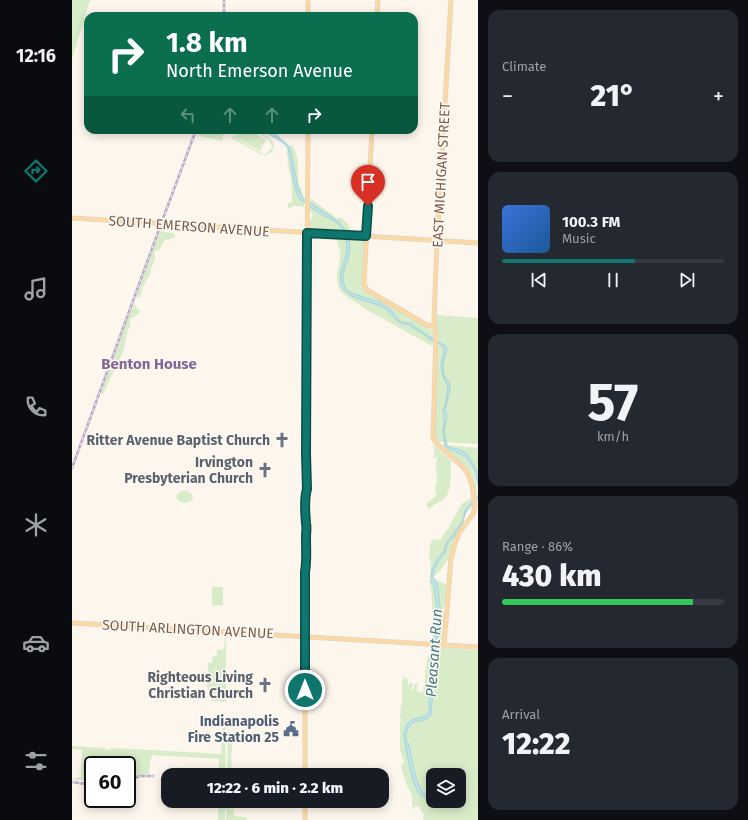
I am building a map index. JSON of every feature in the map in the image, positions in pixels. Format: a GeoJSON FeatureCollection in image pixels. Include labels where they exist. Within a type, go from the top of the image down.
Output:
{"type":"FeatureCollection","features":[{"type":"Feature","properties":{"kind":"main road"},"geometry":{"type":"LineString","coordinates":[[308,0],[308,12]]}},
{"type":"Feature","properties":{"kind":"main road"},"geometry":{"type":"LineString","coordinates":[[377,12],[378,0]]}},
{"type":"Feature","properties":{"kind":"main road","name":"EAST MICHIGAN STREET"},"geometry":{"type":"LineString","coordinates":[[444,645],[451,559],[459,533],[473,514],[475,506],[471,482],[468,474],[462,466],[436,443],[433,438],[436,335],[434,325],[437,241],[451,0]]}},
{"type":"Feature","properties":{"kind":"main road"},"geometry":{"type":"LineString","coordinates":[[305,768],[304,529],[306,494],[304,467],[306,465],[308,134]]}},
{"type":"Feature","properties":{"kind":"main road"},"geometry":{"type":"LineString","coordinates":[[372,134],[364,282],[368,291],[427,325],[434,325]]}},
{"type":"Feature","properties":{"kind":"main road","name":"SOUTH EMERSON AVENUE"},"geometry":{"type":"LineString","coordinates":[[72,218],[478,243]]}},
{"type":"Feature","properties":{"kind":"main road","name":"SOUTH ARLINGTON AVENUE"},"geometry":{"type":"LineString","coordinates":[[72,623],[478,647]]}},
{"type":"Feature","properties":{"kind":"main road"},"geometry":{"type":"LineString","coordinates":[[305,808],[305,820]]}},
{"type":"Feature","properties":{"kind":"green space"},"geometry":{"type":"Polygon","coordinates":[[[72,0],[90,0],[86,12],[84,12],[84,20],[72,59],[72,0]]]}},
{"type":"Feature","properties":{"kind":"green space"},"geometry":{"type":"Polygon","coordinates":[[[199,134],[223,134],[222,141],[199,134]]]}},
{"type":"Feature","properties":{"kind":"green space"},"geometry":{"type":"Polygon","coordinates":[[[235,134],[239,140],[265,154],[272,147],[270,141],[259,134],[263,134],[272,141],[274,146],[273,150],[267,155],[260,154],[232,138],[232,136],[234,137],[235,134]]]}},
{"type":"Feature","properties":{"kind":"green space"},"geometry":{"type":"Polygon","coordinates":[[[238,134],[256,134],[266,140],[260,151],[236,137],[238,134]]]}},
{"type":"Feature","properties":{"kind":"green space"},"geometry":{"type":"Polygon","coordinates":[[[292,145],[296,154],[298,179],[304,199],[300,195],[296,182],[289,146],[292,145]]]}},
{"type":"Feature","properties":{"kind":"green space"},"geometry":{"type":"Polygon","coordinates":[[[287,147],[295,187],[304,203],[304,207],[294,205],[293,207],[288,208],[288,203],[292,203],[292,194],[287,147]]]}},
{"type":"Feature","properties":{"kind":"green space"},"geometry":{"type":"Polygon","coordinates":[[[311,199],[338,219],[340,217],[348,224],[352,233],[311,230],[310,220],[313,216],[310,208],[311,199]]]}},
{"type":"Feature","properties":{"kind":"green space"},"geometry":{"type":"Polygon","coordinates":[[[162,228],[164,232],[173,233],[175,237],[164,241],[159,250],[155,251],[155,260],[151,268],[151,273],[143,286],[140,298],[136,297],[157,238],[162,228]]]}},
{"type":"Feature","properties":{"kind":"green space"},"geometry":{"type":"Polygon","coordinates":[[[337,236],[364,238],[364,251],[362,253],[362,283],[364,287],[432,330],[434,342],[432,346],[369,311],[347,297],[342,292],[337,281],[340,251],[336,238],[337,236]]]}},
{"type":"Feature","properties":{"kind":"green space"},"geometry":{"type":"Polygon","coordinates":[[[135,304],[136,308],[140,310],[139,314],[130,319],[130,326],[123,352],[103,395],[101,393],[118,343],[133,305],[135,304]]]}},
{"type":"Feature","properties":{"kind":"green space"},"geometry":{"type":"Polygon","coordinates":[[[437,315],[478,318],[478,444],[438,442],[434,437],[437,315]]]}},
{"type":"Feature","properties":{"kind":"green space"},"geometry":{"type":"Polygon","coordinates":[[[432,444],[451,461],[451,475],[447,495],[429,509],[426,504],[436,496],[435,490],[437,480],[437,457],[433,458],[435,452],[432,444]]]}},
{"type":"Feature","properties":{"kind":"green space"},"geometry":{"type":"Polygon","coordinates":[[[445,445],[446,448],[451,451],[462,454],[470,464],[477,487],[477,497],[471,474],[441,446],[445,445]]]}},
{"type":"Feature","properties":{"kind":"green space"},"geometry":{"type":"Polygon","coordinates":[[[447,445],[478,448],[478,475],[468,456],[462,451],[447,445]]]}},
{"type":"Feature","properties":{"kind":"green space"},"geometry":{"type":"Polygon","coordinates":[[[181,491],[187,491],[190,493],[193,498],[191,501],[183,503],[177,499],[178,493],[181,491]]]}},
{"type":"Feature","properties":{"kind":"green space"},"geometry":{"type":"Polygon","coordinates":[[[472,498],[473,501],[465,510],[464,517],[459,527],[446,543],[444,551],[434,564],[430,578],[431,562],[429,558],[432,540],[441,539],[461,505],[472,498]]]}},
{"type":"Feature","properties":{"kind":"green space"},"geometry":{"type":"Polygon","coordinates":[[[464,520],[449,558],[439,572],[433,577],[437,563],[445,553],[448,543],[454,537],[464,520]]]}},
{"type":"Feature","properties":{"kind":"green space"},"geometry":{"type":"Polygon","coordinates":[[[431,579],[434,587],[438,616],[434,642],[431,642],[433,633],[431,629],[435,623],[435,620],[433,619],[431,587],[429,580],[431,579]]]}},
{"type":"Feature","properties":{"kind":"green space"},"geometry":{"type":"Polygon","coordinates":[[[437,580],[447,585],[446,604],[443,607],[445,617],[442,642],[437,642],[441,616],[438,588],[435,581],[437,580]]]}},
{"type":"Feature","properties":{"kind":"green space"},"geometry":{"type":"Polygon","coordinates":[[[212,587],[223,587],[223,605],[212,606],[212,587]]]}},
{"type":"Feature","properties":{"kind":"green space"},"geometry":{"type":"Polygon","coordinates":[[[224,634],[226,635],[226,702],[211,701],[207,687],[208,663],[212,663],[213,656],[217,656],[217,650],[223,650],[225,643],[224,634]]]}},
{"type":"Feature","properties":{"kind":"green space"},"geometry":{"type":"Polygon","coordinates":[[[431,647],[434,647],[429,672],[431,679],[431,693],[433,692],[432,670],[435,647],[478,650],[478,820],[423,820],[424,813],[422,813],[419,807],[414,807],[412,810],[412,795],[406,784],[401,765],[401,763],[404,764],[400,750],[402,683],[403,678],[405,677],[408,680],[408,688],[409,683],[413,683],[412,689],[410,690],[414,690],[414,684],[418,684],[417,690],[415,690],[423,693],[427,660],[431,647]],[[406,731],[404,738],[410,770],[416,787],[425,797],[425,794],[419,786],[415,775],[411,753],[406,740],[406,731]]]}},
{"type":"Feature","properties":{"kind":"green space"},"geometry":{"type":"Polygon","coordinates":[[[223,719],[226,719],[225,768],[219,768],[219,759],[152,755],[149,774],[136,776],[136,756],[84,756],[84,781],[72,780],[81,777],[82,750],[72,749],[72,746],[106,748],[106,750],[115,748],[221,754],[223,719]]]}},
{"type":"Feature","properties":{"kind":"green space"},"geometry":{"type":"Polygon","coordinates":[[[228,727],[230,737],[233,737],[231,768],[227,768],[228,727]]]}},
{"type":"Feature","properties":{"kind":"green space"},"geometry":{"type":"Polygon","coordinates":[[[218,808],[225,808],[225,820],[218,820],[218,808]]]}},
{"type":"Feature","properties":{"kind":"green space"},"geometry":{"type":"Polygon","coordinates":[[[227,808],[229,808],[234,809],[234,816],[246,817],[247,820],[226,820],[227,808]]]}},
{"type":"Feature","properties":{"kind":"water"},"geometry":{"type":"Polygon","coordinates":[[[269,134],[276,134],[288,145],[291,151],[298,188],[303,198],[339,222],[346,231],[350,246],[348,260],[343,275],[346,289],[351,293],[379,302],[391,310],[400,321],[410,323],[446,346],[447,349],[443,364],[444,376],[449,382],[450,390],[445,410],[447,416],[444,432],[447,445],[449,447],[461,450],[467,454],[478,475],[478,485],[475,472],[468,460],[445,446],[443,432],[443,411],[448,386],[444,379],[441,367],[444,348],[409,324],[401,323],[398,321],[386,309],[354,297],[345,291],[340,280],[347,250],[344,232],[336,222],[317,212],[299,198],[295,188],[288,148],[282,142],[269,134]]]}},
{"type":"Feature","properties":{"kind":"water","name":"Pleasant Run"},"geometry":{"type":"Polygon","coordinates":[[[478,495],[478,498],[466,512],[461,526],[448,543],[445,553],[437,563],[434,570],[433,577],[437,583],[441,616],[435,648],[431,715],[428,718],[414,722],[408,728],[406,734],[419,785],[421,790],[426,794],[426,797],[421,795],[415,786],[411,774],[404,732],[409,722],[425,716],[429,711],[429,672],[431,654],[438,622],[434,587],[431,581],[432,570],[436,561],[444,551],[446,543],[463,520],[465,510],[478,495]]]}},
{"type":"Feature","properties":{"kind":"railway"},"geometry":{"type":"LineString","coordinates":[[224,0],[224,12]]}},
{"type":"Feature","properties":{"kind":"railway"},"geometry":{"type":"LineString","coordinates":[[72,468],[195,134]]}},
{"type":"Feature","properties":{"kind":"railway"},"geometry":{"type":"LineString","coordinates":[[136,777],[153,776]]}},
{"type":"Feature","properties":{"kind":"railway"},"geometry":{"type":"LineString","coordinates":[[72,782],[84,784]]}},
{"type":"Feature","properties":{"kind":"place","name":"Ritter Avenue Baptist Church"},"geometry":{"type":"Point","coordinates":[282,440]}},
{"type":"Feature","properties":{"kind":"place","name":"Irvington Presbyterian Church"},"geometry":{"type":"Point","coordinates":[265,470]}},
{"type":"Feature","properties":{"kind":"place","name":"Righteous Living Christian Church"},"geometry":{"type":"Point","coordinates":[265,685]}},
{"type":"Feature","properties":{"kind":"place","name":"Indianapolis Fire Station 25"},"geometry":{"type":"Point","coordinates":[291,729]}},
{"type":"Feature","properties":{"kind":"district","name":"Benton House"},"geometry":{"type":"Point","coordinates":[149,364]}},
{"type":"Feature","properties":{"kind":"route"},"geometry":{"type":"LineString","coordinates":[[305,690],[307,233],[366,236],[368,206]]}}]}
